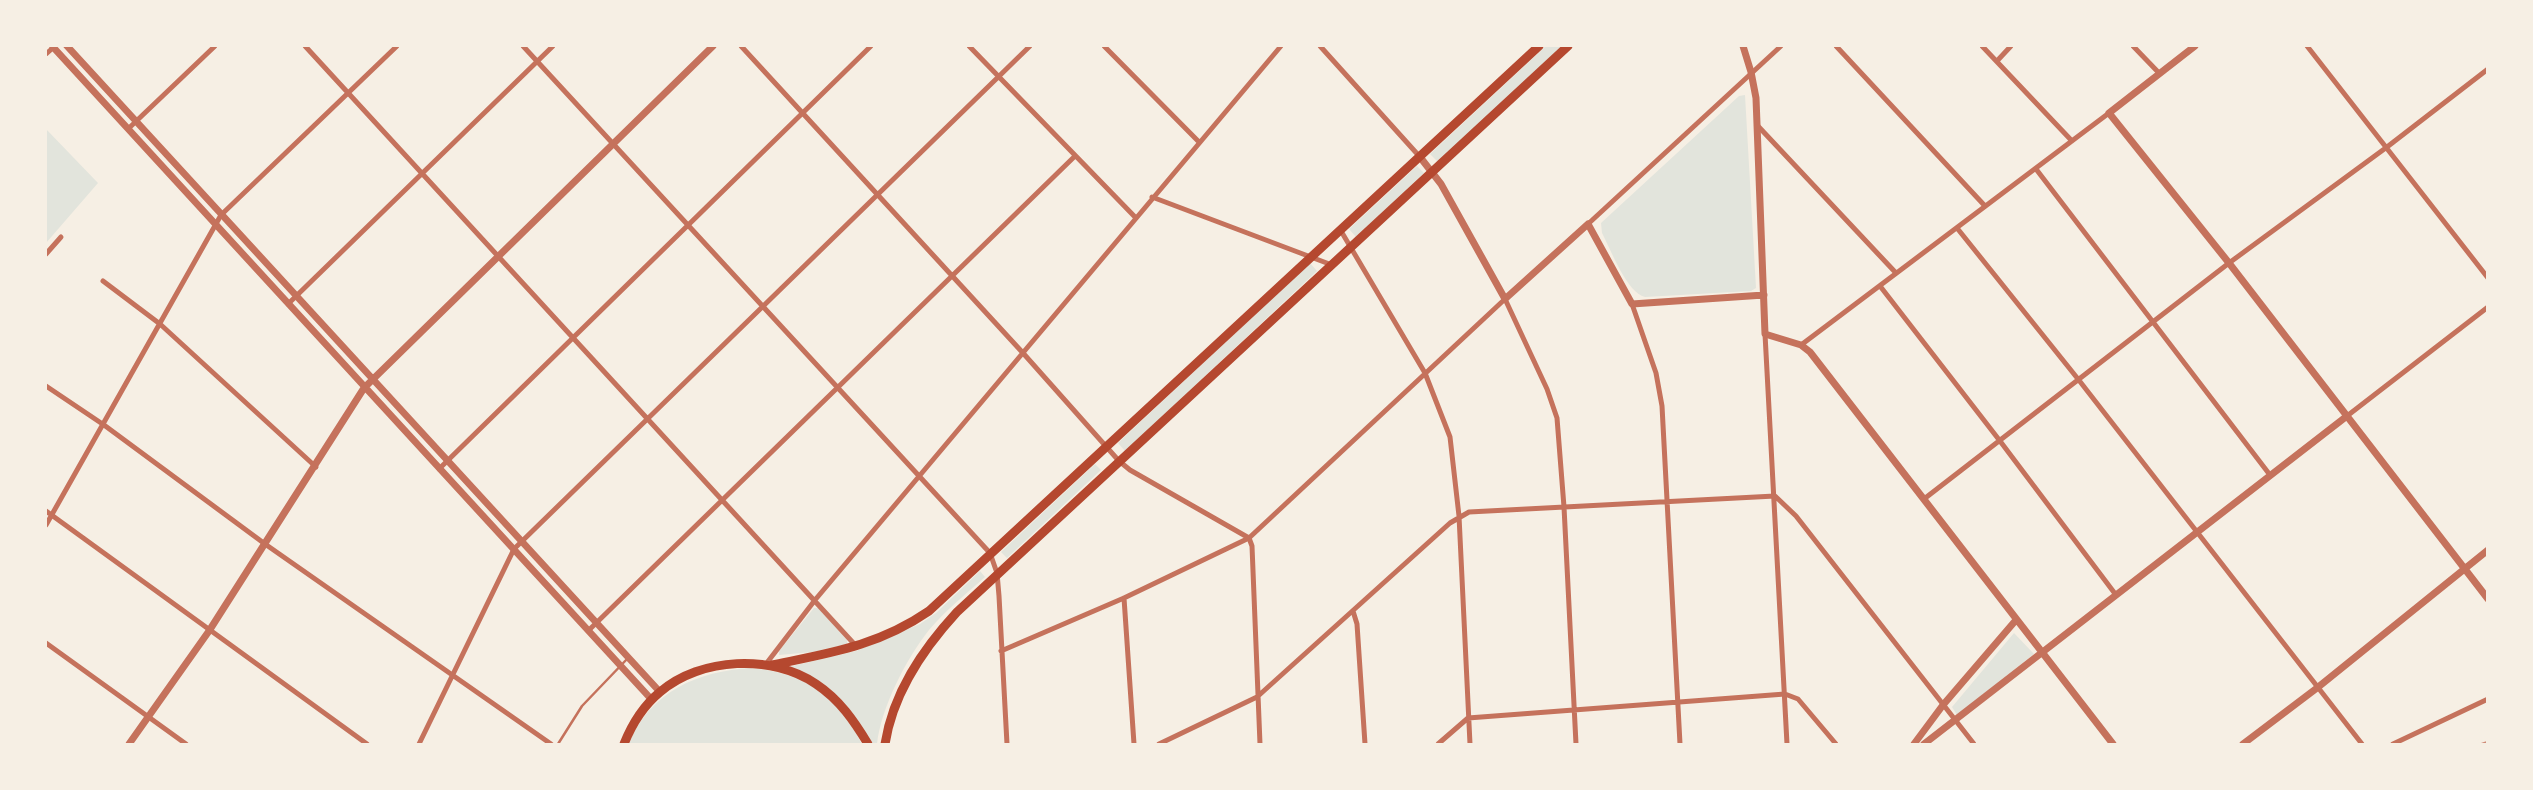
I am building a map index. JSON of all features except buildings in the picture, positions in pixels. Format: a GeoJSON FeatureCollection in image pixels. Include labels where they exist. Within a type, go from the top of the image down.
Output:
{"type":"FeatureCollection","features":[{"type":"Feature","properties":{"kind":"main road"},"geometry":{"type":"LineString","coordinates":[[624,744],[633,723],[652,700],[684,677],[723,666],[769,665],[857,647],[919,618],[1539,46]]}},
{"type":"Feature","properties":{"kind":"main road"},"geometry":{"type":"LineString","coordinates":[[885,744],[894,708],[920,658],[950,620],[997,573],[1568,46]]}},
{"type":"Feature","properties":{"kind":"main road"},"geometry":{"type":"LineString","coordinates":[[769,665],[789,670],[826,691],[853,718],[868,744]]}},
{"type":"Feature","properties":{"kind":"street"},"geometry":{"type":"LineString","coordinates":[[46,54],[54,46],[652,700]]}},
{"type":"Feature","properties":{"kind":"street"},"geometry":{"type":"LineString","coordinates":[[67,46],[660,692]]}},
{"type":"Feature","properties":{"kind":"street"},"geometry":{"type":"LineString","coordinates":[[128,129],[215,46]]}},
{"type":"Feature","properties":{"kind":"street"},"geometry":{"type":"LineString","coordinates":[[305,46],[857,647]]}},
{"type":"Feature","properties":{"kind":"street"},"geometry":{"type":"LineString","coordinates":[[46,524],[48,513],[104,425],[221,215],[397,46]]}},
{"type":"Feature","properties":{"kind":"street"},"geometry":{"type":"LineString","coordinates":[[523,46],[990,553],[997,573],[1007,744]]}},
{"type":"Feature","properties":{"kind":"street"},"geometry":{"type":"LineString","coordinates":[[288,304],[553,46]]}},
{"type":"Feature","properties":{"kind":"street"},"geometry":{"type":"LineString","coordinates":[[130,744],[209,631],[364,388],[713,46]]}},
{"type":"Feature","properties":{"kind":"street"},"geometry":{"type":"LineString","coordinates":[[741,46],[1119,461],[1130,470],[1249,538],[1252,546],[1260,744]]}},
{"type":"Feature","properties":{"kind":"street"},"geometry":{"type":"LineString","coordinates":[[439,469],[871,46]]}},
{"type":"Feature","properties":{"kind":"street"},"geometry":{"type":"LineString","coordinates":[[969,46],[1135,217]]}},
{"type":"Feature","properties":{"kind":"street"},"geometry":{"type":"LineString","coordinates":[[419,744],[514,549],[1030,46]]}},
{"type":"Feature","properties":{"kind":"street"},"geometry":{"type":"LineString","coordinates":[[1104,46],[1199,142]]}},
{"type":"Feature","properties":{"kind":"street"},"geometry":{"type":"LineString","coordinates":[[769,665],[816,600],[1281,46]]}},
{"type":"Feature","properties":{"kind":"street"},"geometry":{"type":"LineString","coordinates":[[1320,46],[1432,172],[1505,299],[1553,404],[1560,437],[1576,744]]}},
{"type":"Feature","properties":{"kind":"street"},"geometry":{"type":"LineString","coordinates":[[1743,46],[1751,72],[1757,125],[1763,295],[1787,744]]}},
{"type":"Feature","properties":{"kind":"street"},"geometry":{"type":"LineString","coordinates":[[1001,651],[1124,598],[1249,538],[1781,46]]}},
{"type":"Feature","properties":{"kind":"street"},"geometry":{"type":"LineString","coordinates":[[1836,46],[1985,206]]}},
{"type":"Feature","properties":{"kind":"street"},"geometry":{"type":"LineString","coordinates":[[1982,46],[2072,141]]}},
{"type":"Feature","properties":{"kind":"street"},"geometry":{"type":"LineString","coordinates":[[1997,61],[2011,46]]}},
{"type":"Feature","properties":{"kind":"street"},"geometry":{"type":"LineString","coordinates":[[2133,46],[2159,73]]}},
{"type":"Feature","properties":{"kind":"street"},"geometry":{"type":"LineString","coordinates":[[1801,345],[2195,46]]}},
{"type":"Feature","properties":{"kind":"street"},"geometry":{"type":"LineString","coordinates":[[2307,46],[2487,278]]}},
{"type":"Feature","properties":{"kind":"street"},"geometry":{"type":"LineString","coordinates":[[1924,499],[2229,263],[2387,147],[2487,69]]}},
{"type":"Feature","properties":{"kind":"street"},"geometry":{"type":"LineString","coordinates":[[2109,113],[2229,263],[2487,599]]}},
{"type":"Feature","properties":{"kind":"street"},"geometry":{"type":"LineString","coordinates":[[1757,125],[1896,273]]}},
{"type":"Feature","properties":{"kind":"street"},"geometry":{"type":"LineString","coordinates":[[589,630],[1074,157]]}},
{"type":"Feature","properties":{"kind":"street"},"geometry":{"type":"LineString","coordinates":[[2036,169],[2270,475]]}},
{"type":"Feature","properties":{"kind":"street"},"geometry":{"type":"LineString","coordinates":[[1152,197],[1332,265]]}},
{"type":"Feature","properties":{"kind":"street"},"geometry":{"type":"LineString","coordinates":[[1588,224],[1632,304],[1659,390],[1680,744]]}},
{"type":"Feature","properties":{"kind":"street"},"geometry":{"type":"LineString","coordinates":[[1957,228],[2362,744]]}},
{"type":"Feature","properties":{"kind":"street"},"geometry":{"type":"LineString","coordinates":[[1340,229],[1425,373],[1450,437],[1459,516],[1470,744]]}},
{"type":"Feature","properties":{"kind":"street"},"geometry":{"type":"LineString","coordinates":[[46,254],[61,237]]}},
{"type":"Feature","properties":{"kind":"street"},"geometry":{"type":"LineString","coordinates":[[103,281],[160,324],[316,467]]}},
{"type":"Feature","properties":{"kind":"street"},"geometry":{"type":"LineString","coordinates":[[1880,286],[2116,595]]}},
{"type":"Feature","properties":{"kind":"street"},"geometry":{"type":"LineString","coordinates":[[1632,304],[1763,295]]}},
{"type":"Feature","properties":{"kind":"street"},"geometry":{"type":"LineString","coordinates":[[1924,744],[2487,307]]}},
{"type":"Feature","properties":{"kind":"street"},"geometry":{"type":"LineString","coordinates":[[1766,334],[1801,345],[1810,352],[2112,744]]}},
{"type":"Feature","properties":{"kind":"street"},"geometry":{"type":"LineString","coordinates":[[46,386],[104,425],[265,544],[551,744]]}},
{"type":"Feature","properties":{"kind":"street"},"geometry":{"type":"LineString","coordinates":[[1159,744],[1257,697],[1459,516],[1469,512],[1775,496],[1796,516],[1974,744]]}},
{"type":"Feature","properties":{"kind":"street"},"geometry":{"type":"LineString","coordinates":[[48,513],[367,744]]}},
{"type":"Feature","properties":{"kind":"street"},"geometry":{"type":"LineString","coordinates":[[2243,744],[2317,688],[2487,550]]}},
{"type":"Feature","properties":{"kind":"street"},"geometry":{"type":"LineString","coordinates":[[1124,598],[1135,744]]}},
{"type":"Feature","properties":{"kind":"street"},"geometry":{"type":"LineString","coordinates":[[1353,611],[1357,624],[1365,744]]}},
{"type":"Feature","properties":{"kind":"street"},"geometry":{"type":"LineString","coordinates":[[1914,744],[1943,705],[2016,620]]}},
{"type":"Feature","properties":{"kind":"street"},"geometry":{"type":"LineString","coordinates":[[46,643],[186,744]]}},
{"type":"Feature","properties":{"kind":"street"},"geometry":{"type":"LineString","coordinates":[[1438,744],[1468,718],[1785,694],[1798,699],[1836,744]]}},
{"type":"Feature","properties":{"kind":"street"},"geometry":{"type":"LineString","coordinates":[[2393,744],[2487,699]]}},
{"type":"Feature","properties":{"kind":"lane"},"geometry":{"type":"LineString","coordinates":[[558,744],[582,706],[628,657]]}},
{"type":"Feature","properties":{"kind":"shaded area"},"geometry":{"type":"Polygon","coordinates":[[[1546,46],[1562,46],[1438,162],[1430,154],[1546,46]]]}},
{"type":"Feature","properties":{"kind":"shaded area"},"geometry":{"type":"Polygon","coordinates":[[[1745,95],[1756,288],[1751,291],[1645,297],[1638,294],[1620,270],[1602,233],[1601,223],[1739,96],[1745,95]]]}},
{"type":"Feature","properties":{"kind":"shaded area"},"geometry":{"type":"Polygon","coordinates":[[[46,129],[98,183],[46,243],[46,129]]]}},
{"type":"Feature","properties":{"kind":"shaded area"},"geometry":{"type":"Polygon","coordinates":[[[1417,166],[1424,173],[1356,237],[1349,229],[1417,166]]]}},
{"type":"Feature","properties":{"kind":"shaded area"},"geometry":{"type":"Polygon","coordinates":[[[1310,263],[1317,271],[1125,451],[1118,443],[1310,263]]]}},
{"type":"Feature","properties":{"kind":"shaded area"},"geometry":{"type":"Polygon","coordinates":[[[1095,464],[1101,470],[1007,558],[1001,552],[1095,464]]]}},
{"type":"Feature","properties":{"kind":"shaded area"},"geometry":{"type":"Polygon","coordinates":[[[980,571],[985,577],[935,623],[912,655],[889,700],[877,744],[871,744],[846,705],[828,689],[788,667],[856,651],[920,624],[936,613],[980,571]]]}},
{"type":"Feature","properties":{"kind":"shaded area"},"geometry":{"type":"Polygon","coordinates":[[[814,608],[818,608],[847,640],[847,644],[813,652],[779,655],[779,651],[814,608]]]}},
{"type":"Feature","properties":{"kind":"shaded area"},"geometry":{"type":"Polygon","coordinates":[[[2014,633],[2034,654],[1957,715],[1952,707],[2014,633]]]}},
{"type":"Feature","properties":{"kind":"shaded area"},"geometry":{"type":"Polygon","coordinates":[[[751,668],[788,675],[818,690],[842,713],[862,744],[629,744],[649,711],[662,698],[678,688],[712,674],[751,668]]]}},
{"type":"Feature","properties":{"kind":"railway"},"geometry":{"type":"LineString","coordinates":[[2482,744],[2488,742]]}}]}
